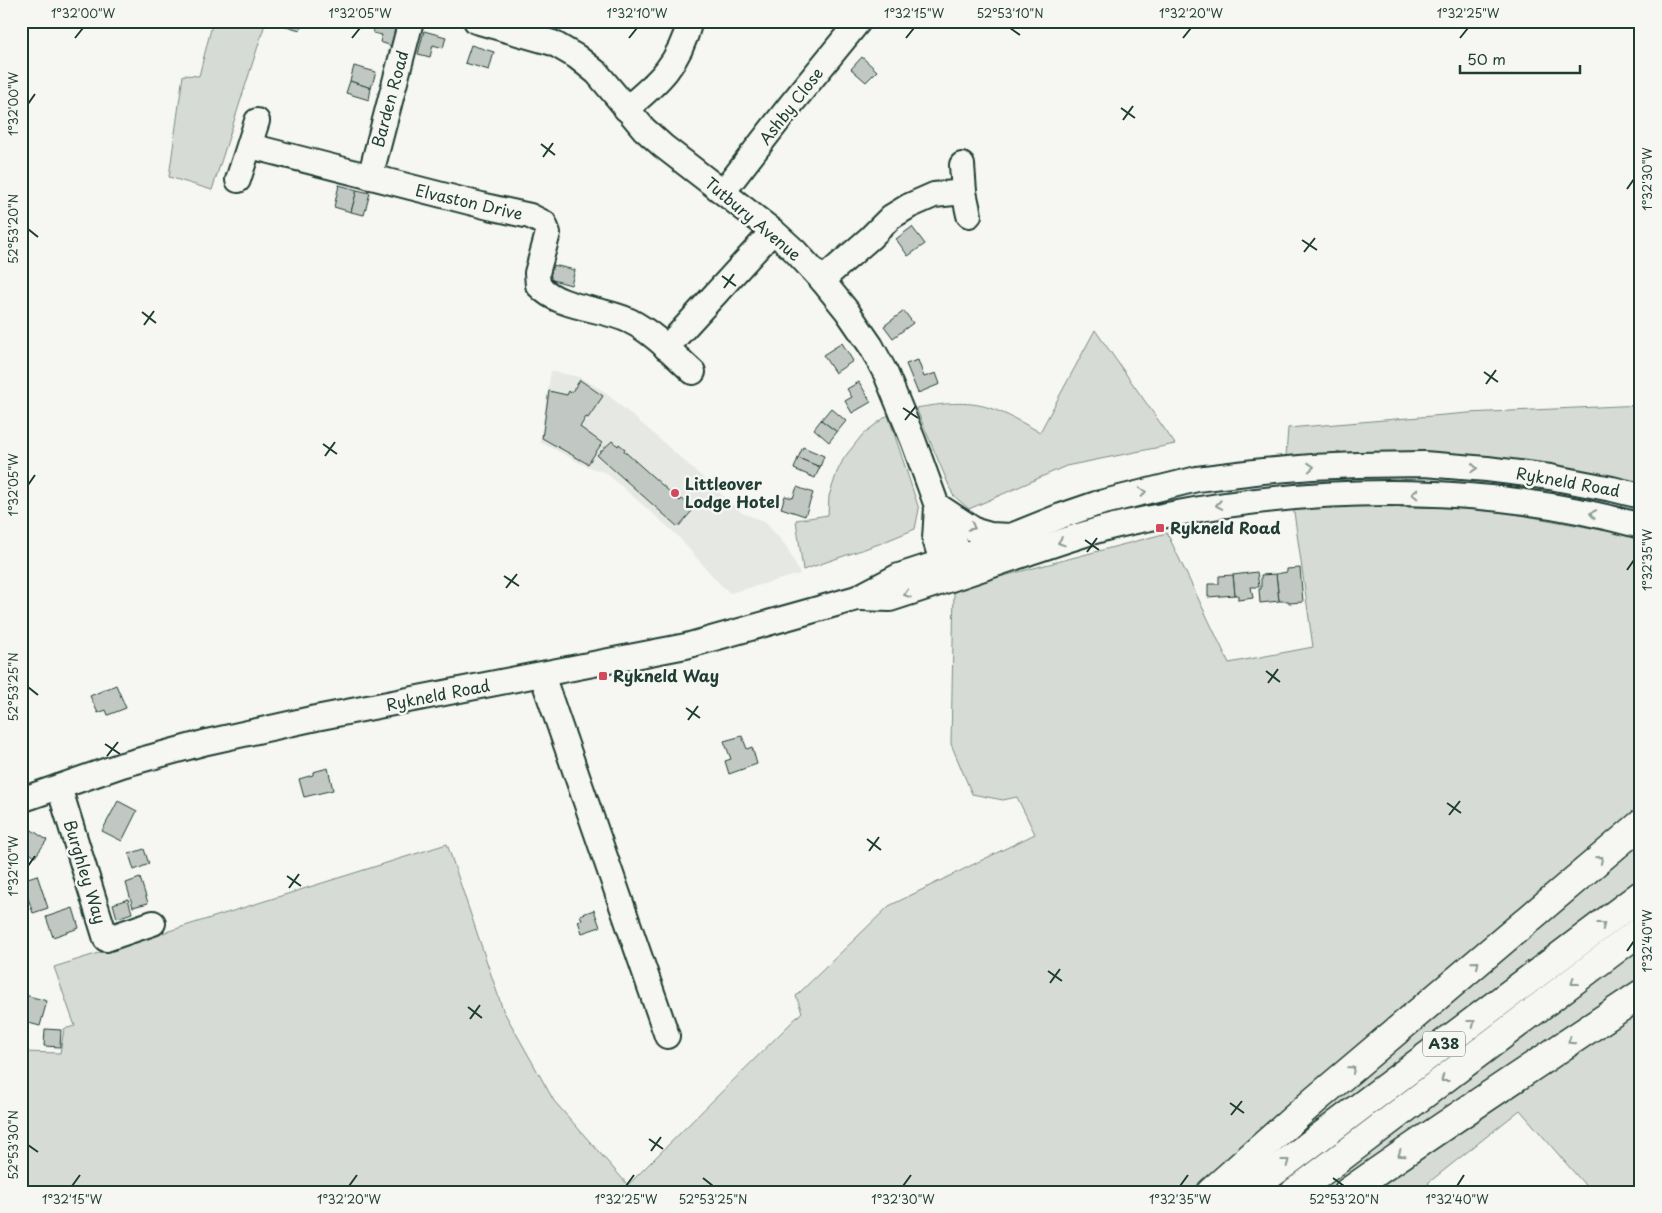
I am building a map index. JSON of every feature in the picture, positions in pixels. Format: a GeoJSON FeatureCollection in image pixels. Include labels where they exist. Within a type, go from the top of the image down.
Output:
{"type":"FeatureCollection","features":[{"type":"Feature","properties":{"kind":"highway"},"geometry":{"type":"LineString","coordinates":[[1211,1192],[1315,1100],[1641,824]]}},
{"type":"Feature","properties":{"kind":"highway","name":"A38"},"geometry":{"type":"LineString","coordinates":[[1247,1192],[1641,895]]}},
{"type":"Feature","properties":{"kind":"highway","name":"A38"},"geometry":{"type":"LineString","coordinates":[[1295,1192],[1641,930]]}},
{"type":"Feature","properties":{"kind":"highway"},"geometry":{"type":"LineString","coordinates":[[1348,1192],[1441,1126],[1641,994]]}},
{"type":"Feature","properties":{"kind":"street","name":"Barden Road"},"geometry":{"type":"LineString","coordinates":[[370,177],[411,21]]}},
{"type":"Feature","properties":{"kind":"street","name":"Tutbury Avenue"},"geometry":{"type":"LineString","coordinates":[[476,21],[522,28],[578,57],[597,73],[644,129],[663,146],[773,231],[822,280],[852,318],[886,374],[937,506],[935,539],[953,565]]}},
{"type":"Feature","properties":{"kind":"street"},"geometry":{"type":"LineString","coordinates":[[626,109],[665,74],[676,58],[686,36],[690,21]]}},
{"type":"Feature","properties":{"kind":"street","name":"Ashby Close"},"geometry":{"type":"LineString","coordinates":[[723,192],[859,21]]}},
{"type":"Feature","properties":{"kind":"street"},"geometry":{"type":"LineString","coordinates":[[238,180],[257,121]]}},
{"type":"Feature","properties":{"kind":"street","name":"Elvaston Drive"},"geometry":{"type":"LineString","coordinates":[[250,146],[489,208],[530,216],[544,224],[548,233],[537,273],[538,285],[546,293],[563,301],[630,322],[666,348],[693,372]]}},
{"type":"Feature","properties":{"kind":"street"},"geometry":{"type":"LineString","coordinates":[[962,165],[964,192],[969,215]]}},
{"type":"Feature","properties":{"kind":"street"},"geometry":{"type":"LineString","coordinates":[[822,280],[890,218],[909,206],[934,196],[964,192]]}},
{"type":"Feature","properties":{"kind":"street"},"geometry":{"type":"LineString","coordinates":[[666,348],[773,231]]}},
{"type":"Feature","properties":{"kind":"street","name":"Rykneld Road"},"geometry":{"type":"LineString","coordinates":[[953,565],[1011,536],[1096,504],[1174,484],[1237,474],[1312,467],[1424,464],[1550,477],[1641,496]]}},
{"type":"Feature","properties":{"kind":"street","name":"Rykneld Road"},"geometry":{"type":"LineString","coordinates":[[21,800],[122,766],[207,742],[316,718],[686,646],[857,598],[899,576],[1145,519],[1223,504],[1319,495],[1379,493],[1481,497],[1581,512],[1618,519],[1641,526]]}},
{"type":"Feature","properties":{"kind":"street"},"geometry":{"type":"LineString","coordinates":[[937,506],[976,531],[990,535],[1011,536]]}},
{"type":"Feature","properties":{"kind":"street"},"geometry":{"type":"LineString","coordinates":[[542,675],[667,1036]]}},
{"type":"Feature","properties":{"kind":"street","name":"Burghley Way"},"geometry":{"type":"LineString","coordinates":[[59,788],[106,939],[153,923]]}},
{"type":"Feature","properties":{"kind":"shaded area"},"geometry":{"type":"Polygon","coordinates":[[[213,21],[266,21],[212,190],[169,177],[183,75],[199,76],[213,21]]]}},
{"type":"Feature","properties":{"kind":"shaded area"},"geometry":{"type":"Polygon","coordinates":[[[1095,330],[1175,444],[1066,466],[969,509],[953,495],[916,408],[934,405],[972,404],[1003,413],[1040,432],[1095,330]]]}},
{"type":"Feature","properties":{"kind":"shaded area","name":"Littleover Lodge Hotel"},"geometry":{"type":"Polygon","coordinates":[[[551,371],[579,377],[602,390],[742,513],[764,521],[786,546],[800,574],[730,593],[675,533],[606,473],[586,466],[540,442],[551,371]]]}},
{"type":"Feature","properties":{"kind":"shaded area"},"geometry":{"type":"Polygon","coordinates":[[[1641,405],[1641,486],[1348,454],[1286,456],[1288,428],[1468,413],[1641,405]]]}},
{"type":"Feature","properties":{"kind":"shaded area"},"geometry":{"type":"Polygon","coordinates":[[[888,415],[919,509],[915,529],[879,544],[803,570],[796,520],[828,515],[829,496],[844,458],[863,434],[888,415]]]}},
{"type":"Feature","properties":{"kind":"shaded area"},"geometry":{"type":"Polygon","coordinates":[[[1323,474],[1455,476],[1594,494],[1641,506],[1641,516],[1301,484],[1300,480],[1323,474]]]}},
{"type":"Feature","properties":{"kind":"shaded area"},"geometry":{"type":"Polygon","coordinates":[[[1293,505],[1468,508],[1515,514],[1641,537],[1641,814],[1197,1192],[21,1192],[21,1052],[60,1053],[64,1029],[75,1026],[54,967],[447,844],[503,1010],[554,1101],[628,1185],[802,1012],[796,996],[889,906],[1035,834],[1017,797],[1003,800],[972,794],[951,744],[954,589],[1167,533],[1229,663],[1313,647],[1293,505]]]}},
{"type":"Feature","properties":{"kind":"shaded area"},"geometry":{"type":"Polygon","coordinates":[[[1641,832],[1641,880],[1324,1122],[1315,1120],[1641,832]]]}},
{"type":"Feature","properties":{"kind":"shaded area"},"geometry":{"type":"Polygon","coordinates":[[[1641,943],[1641,981],[1331,1192],[1313,1192],[1641,943]]]}},
{"type":"Feature","properties":{"kind":"shaded area"},"geometry":{"type":"Polygon","coordinates":[[[1641,1007],[1641,1192],[1591,1192],[1520,1110],[1428,1183],[1436,1192],[1368,1192],[1641,1007]]]}},
{"type":"Feature","properties":{"kind":"building"},"geometry":{"type":"Polygon","coordinates":[[[279,21],[303,21],[300,30],[279,24],[279,21]]]}},
{"type":"Feature","properties":{"kind":"building"},"geometry":{"type":"Polygon","coordinates":[[[376,21],[389,21],[398,24],[392,46],[380,42],[382,35],[373,33],[376,21]]]}},
{"type":"Feature","properties":{"kind":"building"},"geometry":{"type":"Polygon","coordinates":[[[424,31],[446,37],[443,48],[433,45],[430,57],[418,54],[424,31]]]}},
{"type":"Feature","properties":{"kind":"building"},"geometry":{"type":"Polygon","coordinates":[[[471,45],[494,52],[489,70],[465,63],[471,45]]]}},
{"type":"Feature","properties":{"kind":"building"},"geometry":{"type":"Polygon","coordinates":[[[862,57],[877,71],[866,82],[851,69],[862,57]]]}},
{"type":"Feature","properties":{"kind":"building"},"geometry":{"type":"Polygon","coordinates":[[[354,66],[376,72],[371,88],[350,81],[354,66]]]}},
{"type":"Feature","properties":{"kind":"building"},"geometry":{"type":"Polygon","coordinates":[[[350,81],[371,88],[369,100],[346,93],[350,81]]]}},
{"type":"Feature","properties":{"kind":"building"},"geometry":{"type":"Polygon","coordinates":[[[339,185],[357,190],[351,212],[334,207],[339,185]]]}},
{"type":"Feature","properties":{"kind":"building"},"geometry":{"type":"Polygon","coordinates":[[[357,190],[370,193],[364,215],[351,212],[357,190]]]}},
{"type":"Feature","properties":{"kind":"building"},"geometry":{"type":"Polygon","coordinates":[[[912,227],[925,244],[908,256],[896,239],[912,227]]]}},
{"type":"Feature","properties":{"kind":"building"},"geometry":{"type":"Polygon","coordinates":[[[553,265],[575,270],[571,285],[549,279],[553,265]]]}},
{"type":"Feature","properties":{"kind":"building"},"geometry":{"type":"Polygon","coordinates":[[[904,311],[913,323],[893,338],[884,326],[904,311]]]}},
{"type":"Feature","properties":{"kind":"building"},"geometry":{"type":"Polygon","coordinates":[[[842,343],[853,361],[835,373],[823,355],[842,343]]]}},
{"type":"Feature","properties":{"kind":"building"},"geometry":{"type":"Polygon","coordinates":[[[918,360],[924,377],[936,373],[940,384],[918,393],[906,364],[918,360]]]}},
{"type":"Feature","properties":{"kind":"building"},"geometry":{"type":"Polygon","coordinates":[[[580,380],[603,396],[580,427],[602,443],[588,464],[542,438],[549,391],[567,395],[569,391],[571,393],[580,380]]]}},
{"type":"Feature","properties":{"kind":"building"},"geometry":{"type":"Polygon","coordinates":[[[859,382],[871,402],[852,413],[845,401],[852,397],[847,389],[859,382]]]}},
{"type":"Feature","properties":{"kind":"building"},"geometry":{"type":"Polygon","coordinates":[[[831,408],[846,421],[837,432],[821,420],[831,408]]]}},
{"type":"Feature","properties":{"kind":"building"},"geometry":{"type":"Polygon","coordinates":[[[821,420],[837,432],[829,442],[814,429],[821,420]]]}},
{"type":"Feature","properties":{"kind":"building"},"geometry":{"type":"Polygon","coordinates":[[[612,441],[625,449],[624,451],[680,501],[682,499],[688,504],[686,506],[692,511],[678,527],[597,455],[612,441]]]}},
{"type":"Feature","properties":{"kind":"building"},"geometry":{"type":"Polygon","coordinates":[[[803,447],[824,456],[820,467],[798,458],[803,447]]]}},
{"type":"Feature","properties":{"kind":"building"},"geometry":{"type":"Polygon","coordinates":[[[798,458],[820,467],[815,478],[794,469],[798,458]]]}},
{"type":"Feature","properties":{"kind":"building"},"geometry":{"type":"Polygon","coordinates":[[[797,487],[813,493],[805,516],[781,508],[785,496],[793,498],[797,487]]]}},
{"type":"Feature","properties":{"kind":"building"},"geometry":{"type":"Polygon","coordinates":[[[1300,568],[1303,602],[1289,603],[1289,601],[1279,601],[1276,574],[1287,572],[1287,569],[1300,568]]]}},
{"type":"Feature","properties":{"kind":"building"},"geometry":{"type":"Polygon","coordinates":[[[1257,572],[1259,587],[1251,587],[1253,598],[1238,600],[1238,595],[1235,595],[1233,575],[1257,572]]]}},
{"type":"Feature","properties":{"kind":"building"},"geometry":{"type":"Polygon","coordinates":[[[1276,574],[1279,601],[1260,603],[1261,575],[1276,574]]]}},
{"type":"Feature","properties":{"kind":"building"},"geometry":{"type":"Polygon","coordinates":[[[1233,575],[1235,595],[1208,597],[1208,584],[1219,584],[1219,576],[1233,575]]]}},
{"type":"Feature","properties":{"kind":"building"},"geometry":{"type":"Polygon","coordinates":[[[116,685],[126,708],[108,715],[106,710],[98,713],[90,696],[116,685]]]}},
{"type":"Feature","properties":{"kind":"building"},"geometry":{"type":"Polygon","coordinates":[[[742,736],[747,749],[752,747],[757,764],[729,774],[725,761],[731,759],[724,741],[742,736]]]}},
{"type":"Feature","properties":{"kind":"building"},"geometry":{"type":"Polygon","coordinates":[[[328,768],[333,790],[304,797],[299,779],[313,775],[313,772],[328,768]]]}},
{"type":"Feature","properties":{"kind":"building"},"geometry":{"type":"Polygon","coordinates":[[[118,801],[137,811],[122,841],[102,831],[118,801]]]}},
{"type":"Feature","properties":{"kind":"building"},"geometry":{"type":"Polygon","coordinates":[[[24,825],[47,840],[35,857],[21,847],[21,829],[24,825]]]}},
{"type":"Feature","properties":{"kind":"building"},"geometry":{"type":"Polygon","coordinates":[[[144,849],[149,864],[134,870],[129,854],[144,849]]]}},
{"type":"Feature","properties":{"kind":"building"},"geometry":{"type":"Polygon","coordinates":[[[37,875],[48,908],[33,913],[22,880],[37,875]]]}},
{"type":"Feature","properties":{"kind":"building"},"geometry":{"type":"Polygon","coordinates":[[[140,878],[148,903],[133,907],[126,883],[140,878]]]}},
{"type":"Feature","properties":{"kind":"building"},"geometry":{"type":"Polygon","coordinates":[[[128,899],[132,913],[117,918],[113,904],[128,899]]]}},
{"type":"Feature","properties":{"kind":"building"},"geometry":{"type":"Polygon","coordinates":[[[73,908],[79,928],[53,937],[46,917],[73,908]]]}},
{"type":"Feature","properties":{"kind":"building"},"geometry":{"type":"Polygon","coordinates":[[[594,910],[600,927],[582,933],[578,921],[582,920],[580,915],[594,910]]]}},
{"type":"Feature","properties":{"kind":"building"},"geometry":{"type":"Polygon","coordinates":[[[24,931],[28,945],[21,947],[21,932],[24,931]]]}},
{"type":"Feature","properties":{"kind":"building"},"geometry":{"type":"Polygon","coordinates":[[[21,994],[47,1001],[40,1026],[21,1021],[21,994]]]}},
{"type":"Feature","properties":{"kind":"building"},"geometry":{"type":"Polygon","coordinates":[[[45,1029],[61,1030],[60,1047],[44,1046],[45,1029]]]}},
{"type":"Feature","properties":{"kind":"place","name":"Littleover Lodge Hotel"},"geometry":{"type":"Point","coordinates":[675,493]}},
{"type":"Feature","properties":{"kind":"place","name":"Rykneld Road"},"geometry":{"type":"Point","coordinates":[1160,528]}},
{"type":"Feature","properties":{"kind":"place","name":"Rykneld Way"},"geometry":{"type":"Point","coordinates":[603,676]}}]}
